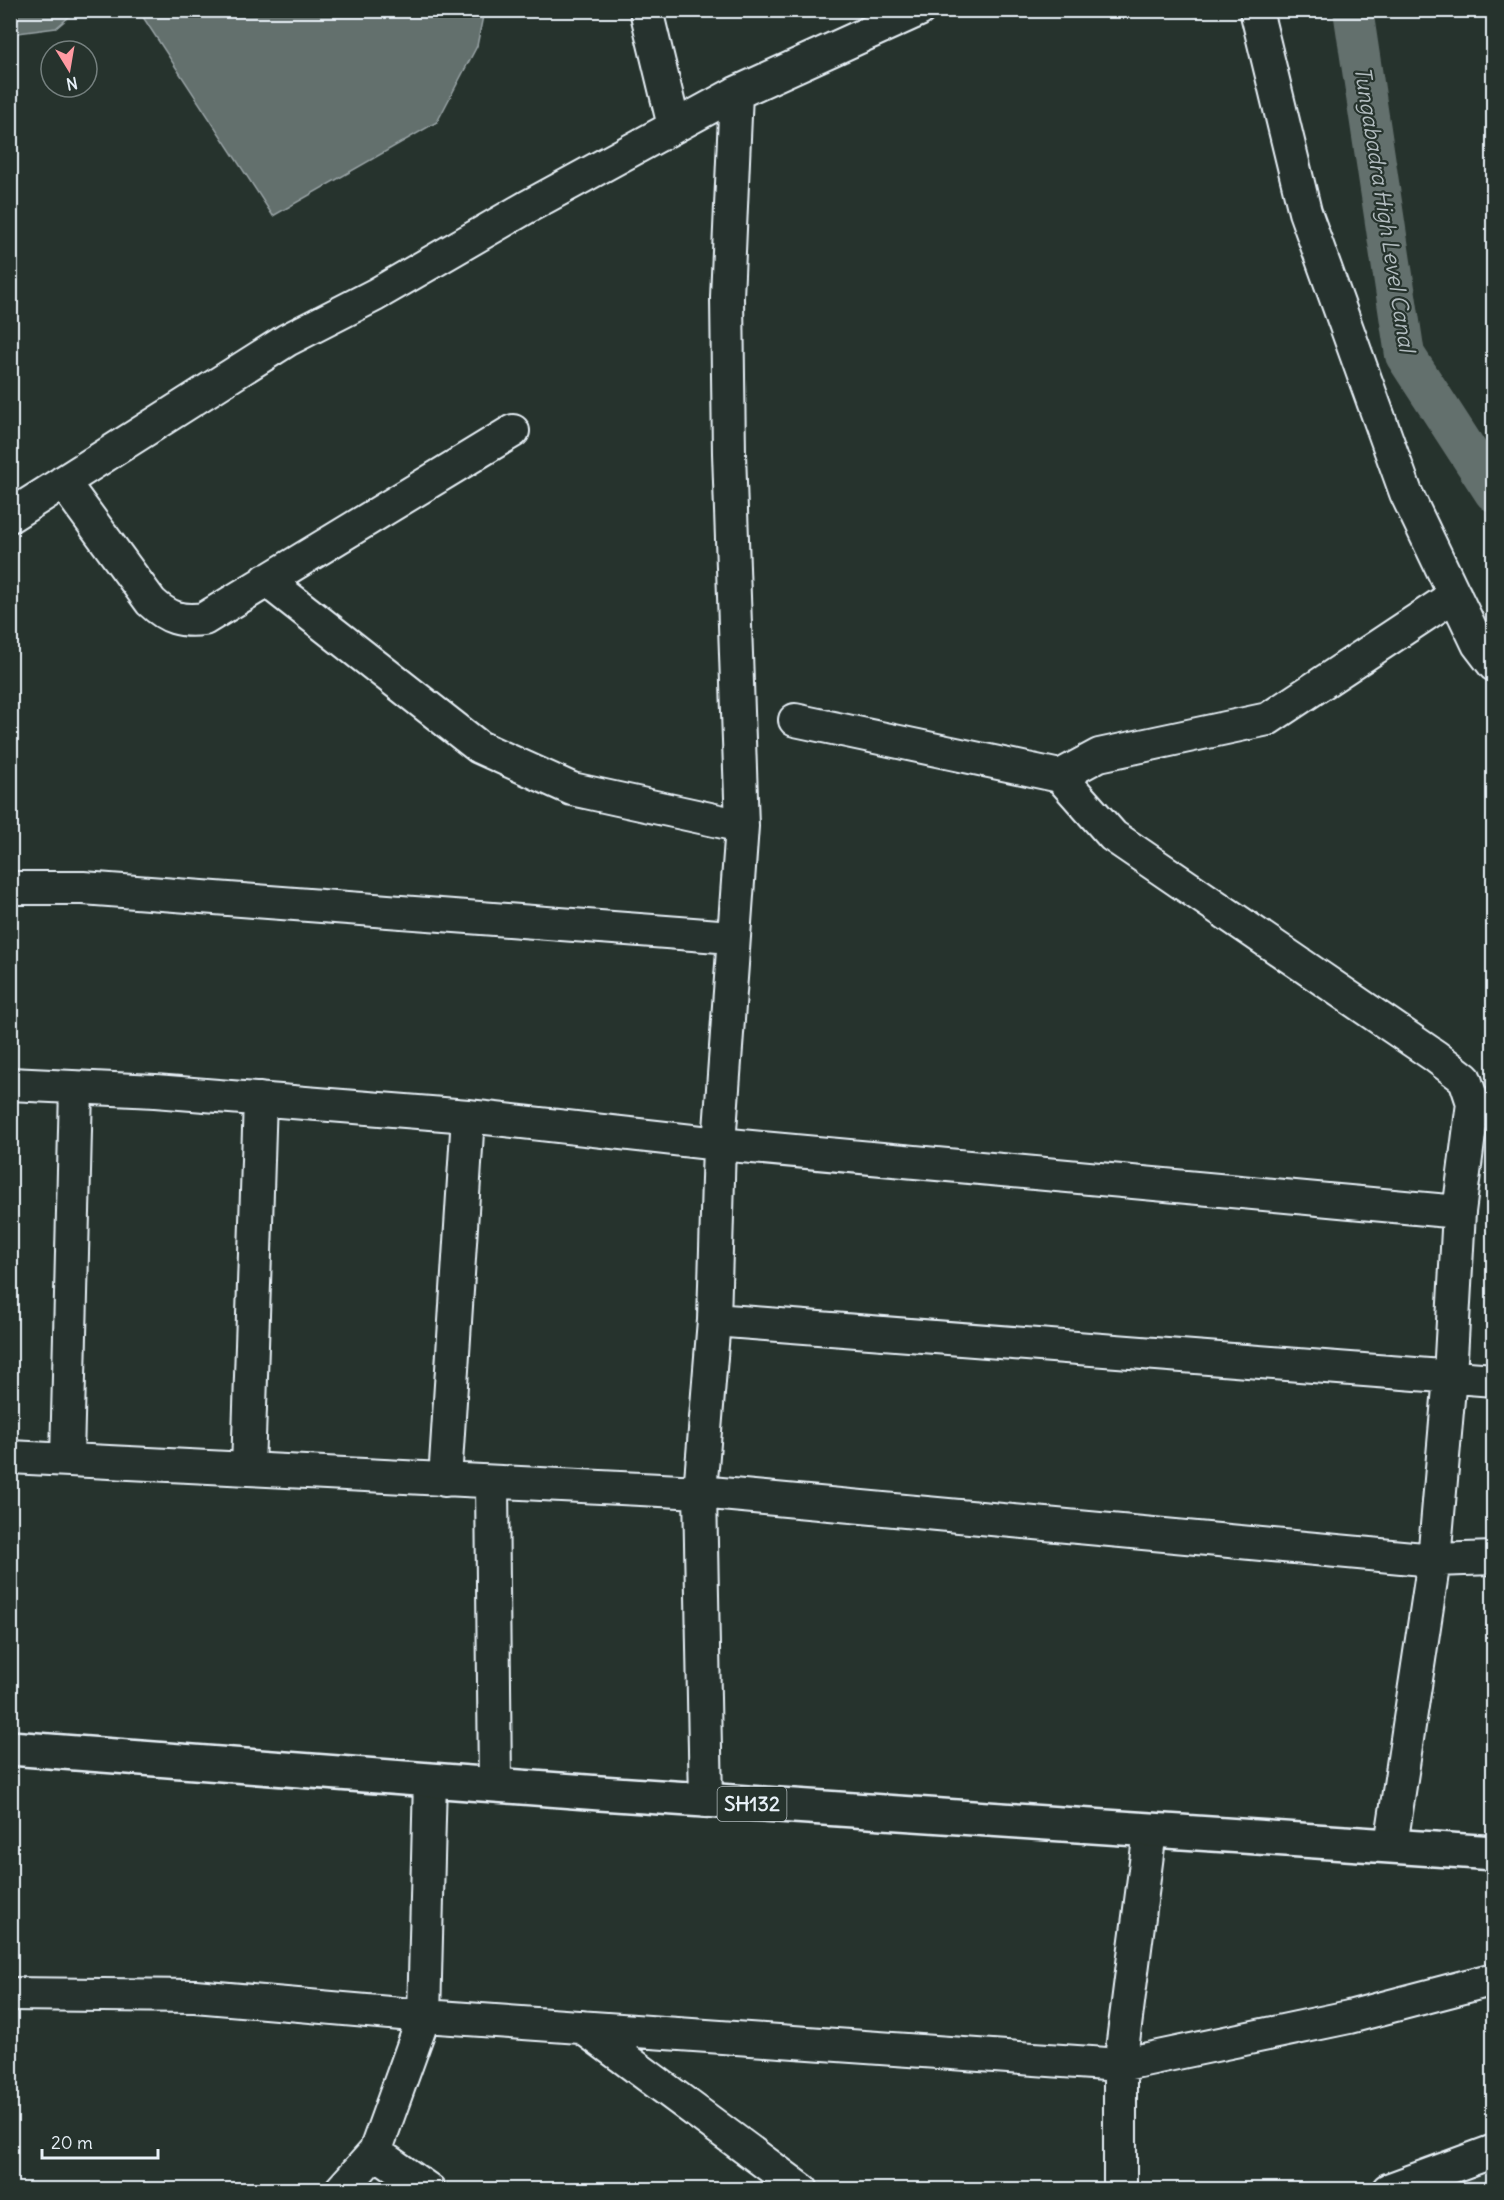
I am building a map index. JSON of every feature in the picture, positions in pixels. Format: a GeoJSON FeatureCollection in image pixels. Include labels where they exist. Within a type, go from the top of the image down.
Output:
{"type":"FeatureCollection","features":[{"type":"Feature","properties":{"kind":"main road","name":"SH132"},"geometry":{"type":"LineString","coordinates":[[10,1748],[706,1801],[1494,1853]]}},
{"type":"Feature","properties":{"kind":"street"},"geometry":{"type":"LineString","coordinates":[[645,10],[674,126]]}},
{"type":"Feature","properties":{"kind":"street"},"geometry":{"type":"LineString","coordinates":[[13,511],[63,482],[287,340],[375,295],[736,93],[919,10]]}},
{"type":"Feature","properties":{"kind":"street"},"geometry":{"type":"LineString","coordinates":[[1256,10],[1305,212],[1406,493],[1478,644],[1494,665]]}},
{"type":"Feature","properties":{"kind":"street"},"geometry":{"type":"LineString","coordinates":[[706,1801],[700,1492],[714,1320],[718,1144],[742,826],[729,453],[727,297],[736,93]]}},
{"type":"Feature","properties":{"kind":"street"},"geometry":{"type":"LineString","coordinates":[[63,482],[151,602],[164,615],[185,622],[204,619],[513,431]]}},
{"type":"Feature","properties":{"kind":"street"},"geometry":{"type":"LineString","coordinates":[[266,580],[479,747],[572,789],[742,826]]}},
{"type":"Feature","properties":{"kind":"street"},"geometry":{"type":"LineString","coordinates":[[1060,776],[1099,755],[1268,719],[1455,595]]}},
{"type":"Feature","properties":{"kind":"street"},"geometry":{"type":"LineString","coordinates":[[795,720],[1060,776],[1113,837],[1435,1056],[1465,1080],[1473,1103],[1459,1212],[1434,1560],[1391,1845]]}},
{"type":"Feature","properties":{"kind":"street"},"geometry":{"type":"LineString","coordinates":[[10,888],[83,888],[732,937]]}},
{"type":"Feature","properties":{"kind":"street"},"geometry":{"type":"LineString","coordinates":[[10,1084],[76,1089],[155,1091],[468,1116],[718,1144],[1459,1212]]}},
{"type":"Feature","properties":{"kind":"street"},"geometry":{"type":"LineString","coordinates":[[67,1458],[76,1089]]}},
{"type":"Feature","properties":{"kind":"street"},"geometry":{"type":"LineString","coordinates":[[248,1468],[260,1100]]}},
{"type":"Feature","properties":{"kind":"street"},"geometry":{"type":"LineString","coordinates":[[445,1480],[468,1116]]}},
{"type":"Feature","properties":{"kind":"street"},"geometry":{"type":"LineString","coordinates":[[714,1320],[1494,1380]]}},
{"type":"Feature","properties":{"kind":"street"},"geometry":{"type":"LineString","coordinates":[[10,1457],[67,1458],[700,1492],[1434,1560],[1494,1558]]}},
{"type":"Feature","properties":{"kind":"street"},"geometry":{"type":"LineString","coordinates":[[492,1482],[495,1785]]}},
{"type":"Feature","properties":{"kind":"street"},"geometry":{"type":"LineString","coordinates":[[341,2190],[375,2152],[424,2016],[430,1780]]}},
{"type":"Feature","properties":{"kind":"street"},"geometry":{"type":"LineString","coordinates":[[1120,2190],[1120,2065],[1150,1831]]}},
{"type":"Feature","properties":{"kind":"street"},"geometry":{"type":"LineString","coordinates":[[10,1994],[195,1996],[424,2016],[1120,2065],[1349,2017],[1494,1979]]}},
{"type":"Feature","properties":{"kind":"street"},"geometry":{"type":"LineString","coordinates":[[582,2027],[802,2190]]}},
{"type":"Feature","properties":{"kind":"street"},"geometry":{"type":"LineString","coordinates":[[1388,2190],[1494,2151]]}},
{"type":"Feature","properties":{"kind":"street"},"geometry":{"type":"LineString","coordinates":[[375,2152],[429,2190]]}},
{"type":"Feature","properties":{"kind":"shaded area"},"geometry":{"type":"Polygon","coordinates":[[[10,11],[76,11],[56,28],[11,34],[10,11]]]}},
{"type":"Feature","properties":{"kind":"shaded area"},"geometry":{"type":"Polygon","coordinates":[[[139,11],[484,11],[477,46],[437,122],[273,216],[139,11]]]}},
{"type":"Feature","properties":{"kind":"shaded area"},"geometry":{"type":"Polygon","coordinates":[[[1493,2171],[1493,2189],[1441,2189],[1493,2171]]]}},
{"type":"Feature","properties":{"kind":"waterway","name":"Tungabadra High Level Canal"},"geometry":{"type":"LineString","coordinates":[[1353,10],[1405,355],[1494,492]]}}]}
